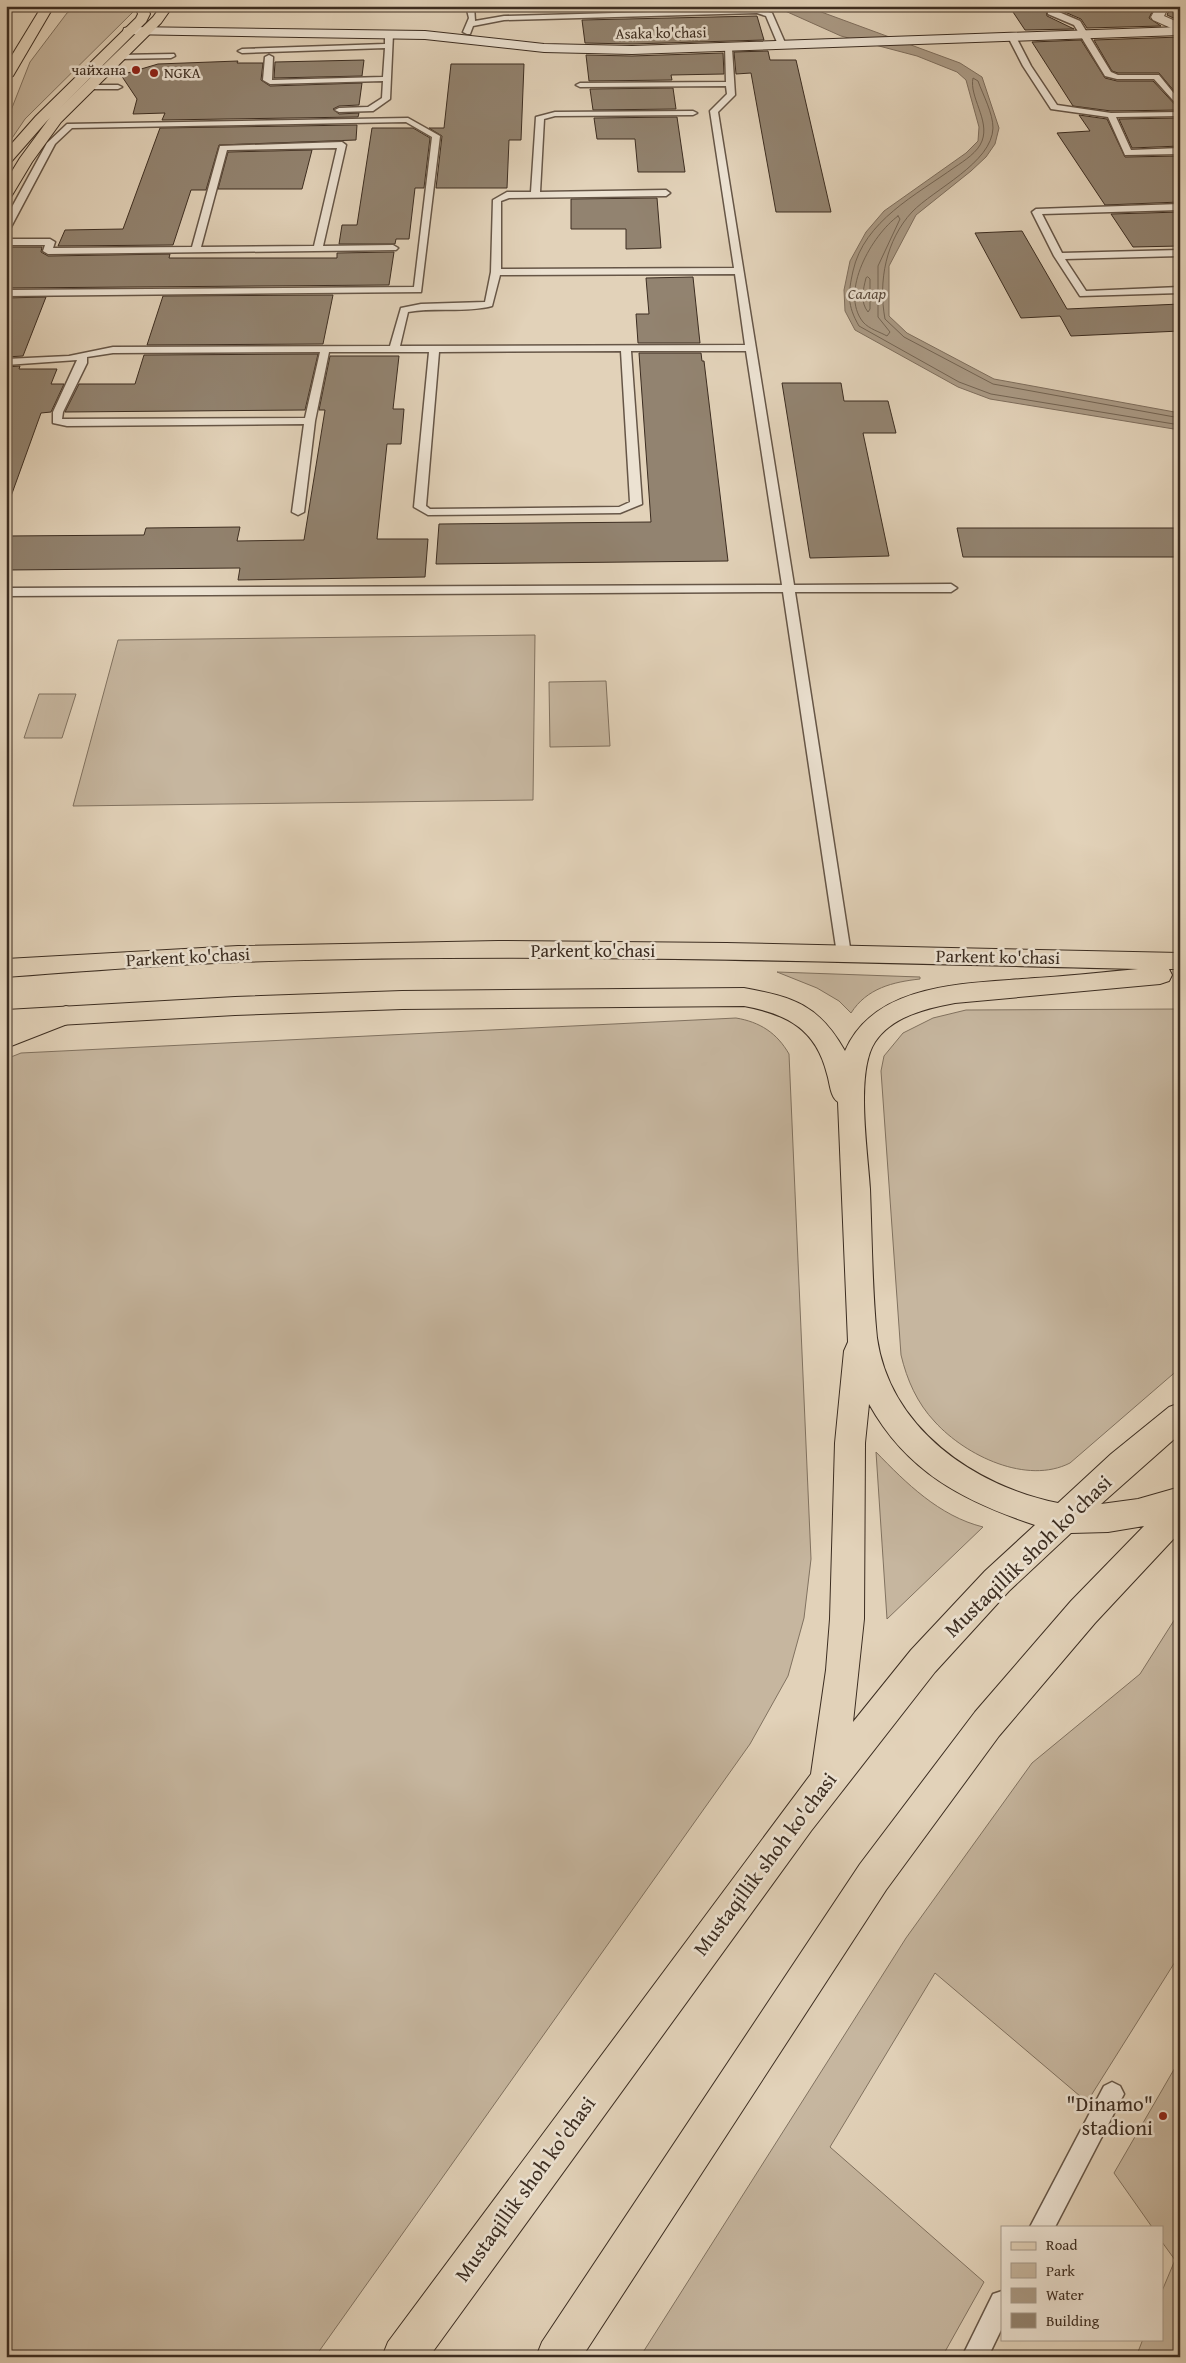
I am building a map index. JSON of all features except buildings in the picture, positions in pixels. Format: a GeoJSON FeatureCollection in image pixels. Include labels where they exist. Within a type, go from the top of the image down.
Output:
{"type":"FeatureCollection","features":[{"type":"Feature","properties":{"kind":"main road"},"geometry":{"type":"LineString","coordinates":[[6,159],[41,119],[144,14],[141,6]]}},
{"type":"Feature","properties":{"kind":"main road"},"geometry":{"type":"LineString","coordinates":[[6,194],[25,161],[56,119],[162,14],[167,6]]}},
{"type":"Feature","properties":{"kind":"main road"},"geometry":{"type":"LineString","coordinates":[[6,76],[39,21],[54,8]]}},
{"type":"Feature","properties":{"kind":"main road","name":"Parkent ko'chasi"},"geometry":{"type":"LineString","coordinates":[[6,968],[267,953],[354,951],[844,954],[1180,961]]}},
{"type":"Feature","properties":{"kind":"main road"},"geometry":{"type":"LineString","coordinates":[[6,957],[75,963]]}},
{"type":"Feature","properties":{"kind":"main road"},"geometry":{"type":"LineString","coordinates":[[1180,974],[957,995],[921,1002],[891,1014],[870,1031],[859,1048],[853,1081],[853,1139],[862,1322],[867,1362],[878,1392],[898,1425],[917,1447],[948,1473],[974,1488],[1024,1507],[1063,1518],[1098,1518],[1131,1515],[1180,1501]]}},
{"type":"Feature","properties":{"kind":"main road"},"geometry":{"type":"LineString","coordinates":[[6,1020],[66,1015],[374,1001],[730,997],[760,999],[788,1007],[800,1013],[818,1028],[831,1048],[840,1069],[853,1139]]}},
{"type":"Feature","properties":{"kind":"main road"},"geometry":{"type":"LineString","coordinates":[[6,1039],[66,1015]]}},
{"type":"Feature","properties":{"kind":"main road"},"geometry":{"type":"LineString","coordinates":[[828,1779],[843,1670],[847,1619],[850,1443],[862,1322]]}},
{"type":"Feature","properties":{"kind":"main road","name":"Mustaqillik shoh ko'chasi"},"geometry":{"type":"LineString","coordinates":[[403,2357],[828,1779],[923,1661],[997,1580],[1063,1518],[1180,1416]]}},
{"type":"Feature","properties":{"kind":"main road"},"geometry":{"type":"LineString","coordinates":[[557,2357],[873,1877],[987,1724],[1083,1612],[1180,1510]]}},
{"type":"Feature","properties":{"kind":"street"},"geometry":{"type":"LineString","coordinates":[[1163,6],[1157,17],[1180,30]]}},
{"type":"Feature","properties":{"kind":"street","name":"Asaka ko'chasi"},"geometry":{"type":"LineString","coordinates":[[129,31],[388,40],[463,38],[567,49],[660,50],[854,41],[1083,35],[1180,30]]}},
{"type":"Feature","properties":{"kind":"lane"},"geometry":{"type":"LineString","coordinates":[[463,38],[473,18],[470,6]]}},
{"type":"Feature","properties":{"kind":"lane"},"geometry":{"type":"LineString","coordinates":[[750,6],[769,16],[782,45]]}},
{"type":"Feature","properties":{"kind":"lane"},"geometry":{"type":"LineString","coordinates":[[471,24],[491,16],[758,11]]}},
{"type":"Feature","properties":{"kind":"lane"},"geometry":{"type":"LineString","coordinates":[[1050,12],[1077,23],[1108,74],[1118,77],[1156,77],[1180,106]]}},
{"type":"Feature","properties":{"kind":"lane"},"geometry":{"type":"LineString","coordinates":[[1012,37],[1027,66],[1054,108],[1111,116],[1180,114]]}},
{"type":"Feature","properties":{"kind":"lane"},"geometry":{"type":"LineString","coordinates":[[242,51],[388,40],[386,99],[370,109],[332,110]]}},
{"type":"Feature","properties":{"kind":"lane"},"geometry":{"type":"LineString","coordinates":[[728,48],[731,95],[714,111],[844,954]]}},
{"type":"Feature","properties":{"kind":"lane"},"geometry":{"type":"LineString","coordinates":[[118,57],[171,56]]}},
{"type":"Feature","properties":{"kind":"lane"},"geometry":{"type":"LineString","coordinates":[[268,57],[266,73],[267,80],[270,82],[387,79]]}},
{"type":"Feature","properties":{"kind":"lane"},"geometry":{"type":"LineString","coordinates":[[580,85],[731,84]]}},
{"type":"Feature","properties":{"kind":"lane"},"geometry":{"type":"LineString","coordinates":[[88,87],[118,87]]}},
{"type":"Feature","properties":{"kind":"lane"},"geometry":{"type":"LineString","coordinates":[[534,195],[540,117],[554,114],[693,113]]}},
{"type":"Feature","properties":{"kind":"lane"},"geometry":{"type":"LineString","coordinates":[[56,119],[219,114]]}},
{"type":"Feature","properties":{"kind":"lane"},"geometry":{"type":"LineString","coordinates":[[1111,116],[1128,153],[1180,151]]}},
{"type":"Feature","properties":{"kind":"lane"},"geometry":{"type":"LineString","coordinates":[[6,227],[51,143],[70,126],[408,120],[436,136],[418,290],[6,294]]}},
{"type":"Feature","properties":{"kind":"lane"},"geometry":{"type":"LineString","coordinates":[[196,250],[223,148],[342,146],[318,249]]}},
{"type":"Feature","properties":{"kind":"lane"},"geometry":{"type":"LineString","coordinates":[[394,349],[404,310],[421,307],[481,306],[489,304],[496,272],[497,200],[506,196],[666,193]]}},
{"type":"Feature","properties":{"kind":"lane"},"geometry":{"type":"LineString","coordinates":[[1180,207],[1036,212],[1059,256],[1083,294],[1180,290]]}},
{"type":"Feature","properties":{"kind":"lane"},"geometry":{"type":"LineString","coordinates":[[6,242],[50,242],[48,251],[393,248]]}},
{"type":"Feature","properties":{"kind":"lane"},"geometry":{"type":"LineString","coordinates":[[1059,256],[1180,253]]}},
{"type":"Feature","properties":{"kind":"lane"},"geometry":{"type":"LineString","coordinates":[[496,272],[739,271]]}},
{"type":"Feature","properties":{"kind":"lane"},"geometry":{"type":"LineString","coordinates":[[6,362],[69,360],[113,350],[751,348]]}},
{"type":"Feature","properties":{"kind":"lane"},"geometry":{"type":"LineString","coordinates":[[434,349],[420,507],[428,512],[620,510],[636,504],[626,349]]}},
{"type":"Feature","properties":{"kind":"lane"},"geometry":{"type":"LineString","coordinates":[[298,512],[310,421],[325,350]]}},
{"type":"Feature","properties":{"kind":"lane"},"geometry":{"type":"LineString","coordinates":[[82,356],[82,364],[58,412],[57,421],[67,423],[310,421]]}},
{"type":"Feature","properties":{"kind":"lane"},"geometry":{"type":"LineString","coordinates":[[6,592],[951,588]]}},
{"type":"Feature","properties":{"kind":"lane"},"geometry":{"type":"LineString","coordinates":[[1043,2226],[1112,2094]]}},
{"type":"Feature","properties":{"kind":"lane"},"geometry":{"type":"LineString","coordinates":[[974,2357],[1001,2305]]}},
{"type":"Feature","properties":{"kind":"green space"},"geometry":{"type":"Polygon","coordinates":[[[77,6],[128,6],[134,11],[25,119],[6,147],[6,123],[30,62],[67,13],[77,6]]]}},
{"type":"Feature","properties":{"kind":"green space"},"geometry":{"type":"Polygon","coordinates":[[[535,635],[533,800],[73,806],[118,640],[535,635]]]}},
{"type":"Feature","properties":{"kind":"green space"},"geometry":{"type":"Polygon","coordinates":[[[606,681],[610,746],[550,747],[549,682],[606,681]]]}},
{"type":"Feature","properties":{"kind":"green space"},"geometry":{"type":"Polygon","coordinates":[[[39,694],[76,694],[62,738],[24,738],[39,694]]]}},
{"type":"Feature","properties":{"kind":"green space"},"geometry":{"type":"Polygon","coordinates":[[[777,972],[920,977],[920,979],[891,984],[881,988],[857,1004],[851,1013],[839,1001],[817,988],[777,972]]]}},
{"type":"Feature","properties":{"kind":"green space"},"geometry":{"type":"Polygon","coordinates":[[[1180,1009],[1180,1368],[1070,1463],[1053,1469],[1035,1471],[998,1464],[963,1446],[935,1422],[918,1399],[903,1364],[881,1071],[884,1056],[903,1033],[933,1018],[966,1010],[1180,1009]]]}},
{"type":"Feature","properties":{"kind":"green space"},"geometry":{"type":"Polygon","coordinates":[[[736,1018],[753,1022],[773,1034],[789,1054],[811,1559],[804,1618],[788,1676],[750,1744],[315,2357],[6,2357],[6,1059],[21,1053],[736,1018]]]}},
{"type":"Feature","properties":{"kind":"green space"},"geometry":{"type":"Polygon","coordinates":[[[876,1452],[911,1486],[938,1507],[967,1522],[983,1527],[887,1619],[876,1452]]]}},
{"type":"Feature","properties":{"kind":"green space"},"geometry":{"type":"Polygon","coordinates":[[[1180,1611],[1180,1954],[1087,2102],[935,1973],[830,2147],[984,2282],[942,2357],[640,2357],[906,1938],[1032,1763],[1140,1674],[1180,1611]]]}},
{"type":"Feature","properties":{"kind":"green space","name":"\"Dinamo\" stadioni"},"geometry":{"type":"Polygon","coordinates":[[[1180,2059],[1180,2357],[1136,2357],[1143,2340],[1164,2340],[1164,2286],[1175,2260],[1164,2245],[1164,2226],[1151,2226],[1114,2173],[1180,2059]]]}},
{"type":"Feature","properties":{"kind":"water","name":"Салар"},"geometry":{"type":"Polygon","coordinates":[[[774,6],[805,6],[960,63],[982,77],[999,128],[995,144],[986,157],[971,171],[916,215],[889,266],[889,316],[907,333],[994,379],[1180,413],[1180,430],[990,399],[958,387],[855,330],[845,311],[844,290],[850,261],[866,232],[884,211],[966,153],[978,141],[979,127],[966,80],[957,72],[917,56],[841,36],[774,6]]]}},
{"type":"Feature","properties":{"kind":"place","name":"чайхана"},"geometry":{"type":"Point","coordinates":[136,70]}},
{"type":"Feature","properties":{"kind":"place","name":"NGKA"},"geometry":{"type":"Point","coordinates":[154,73]}},
{"type":"Feature","properties":{"kind":"place","name":"\"Dinamo\" stadioni"},"geometry":{"type":"Point","coordinates":[1163,2116]}}]}
